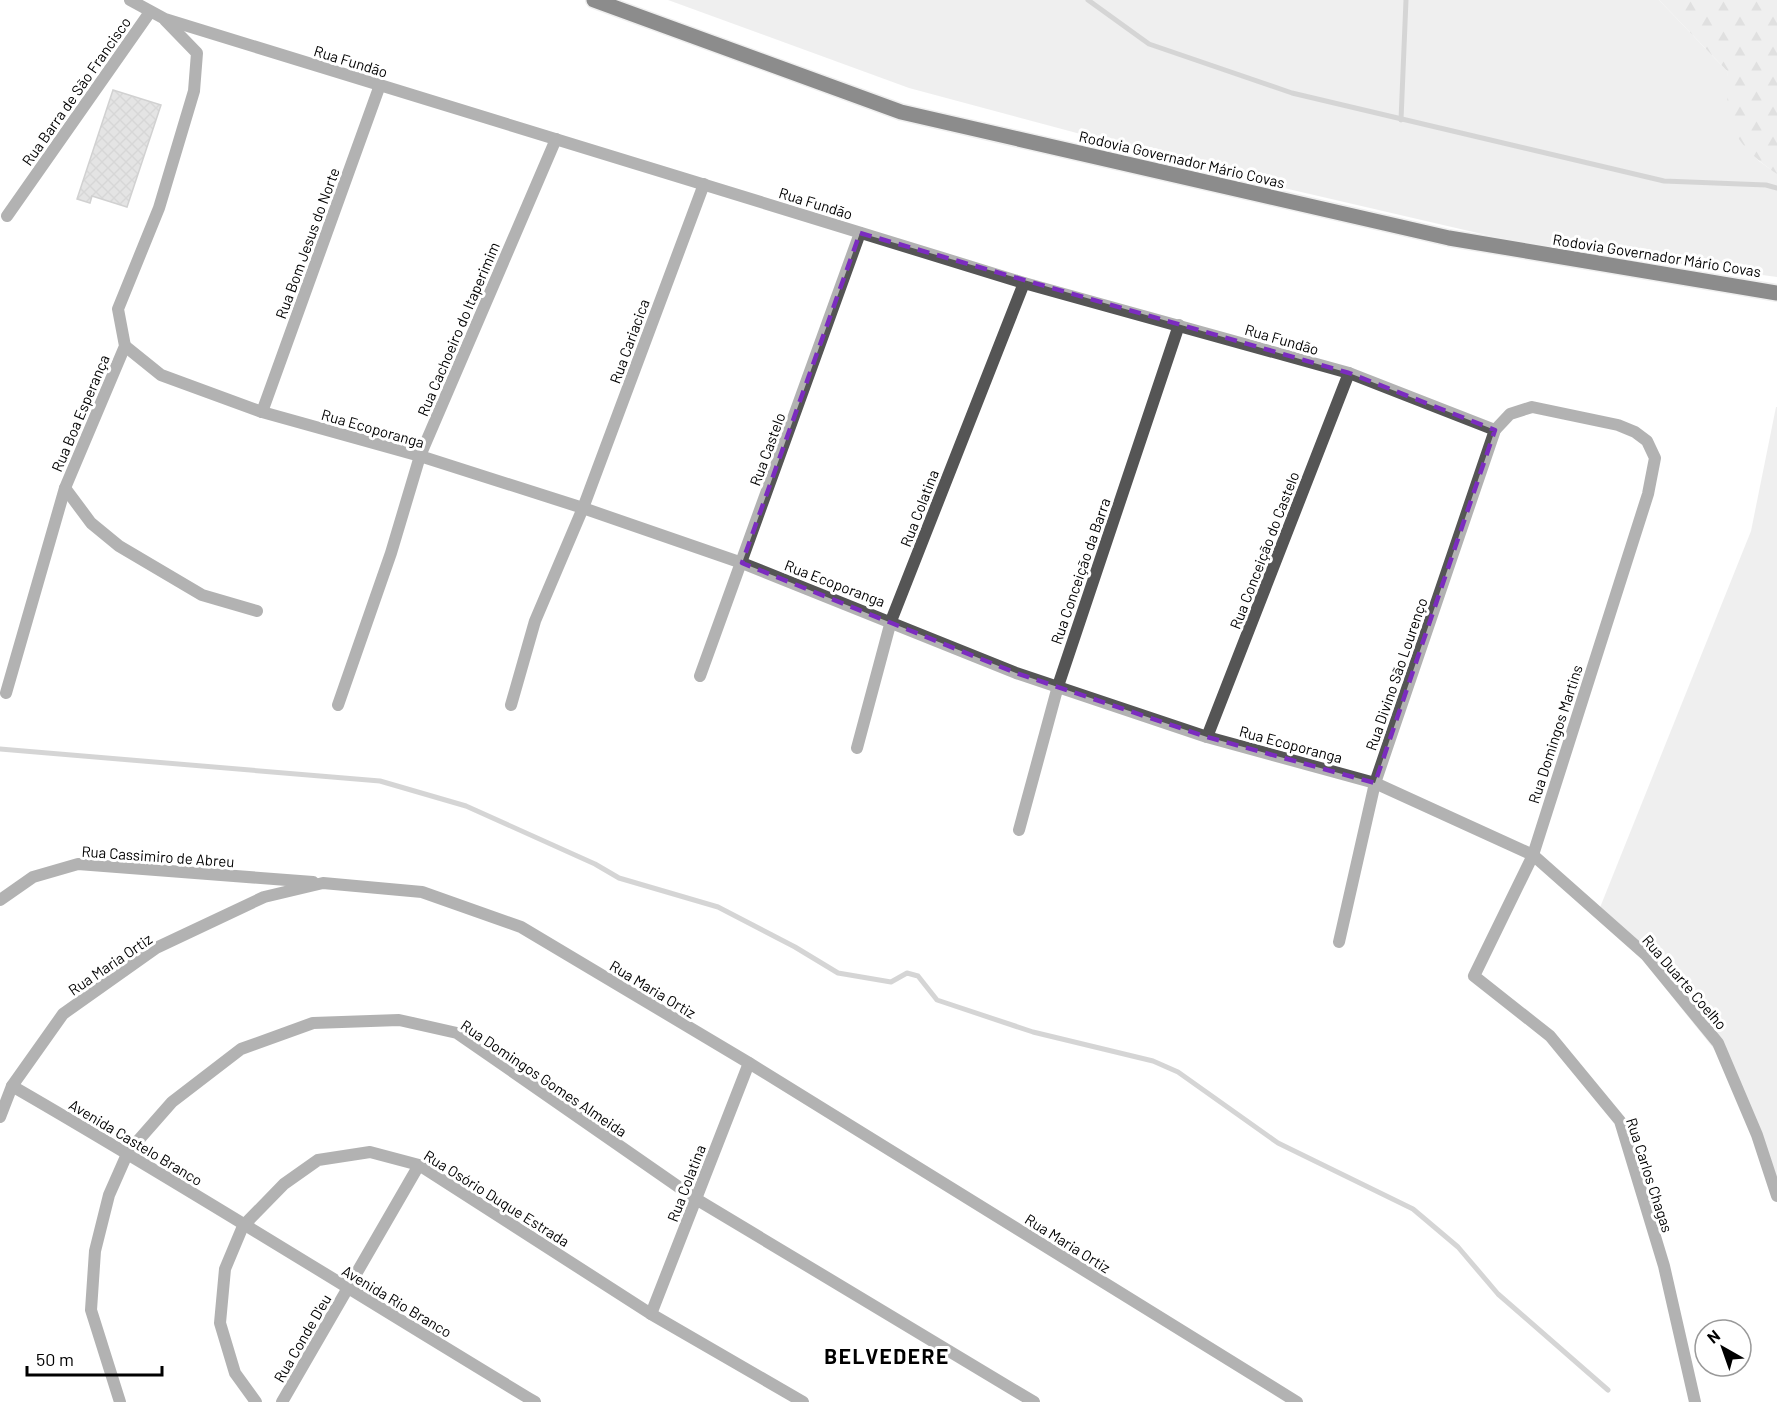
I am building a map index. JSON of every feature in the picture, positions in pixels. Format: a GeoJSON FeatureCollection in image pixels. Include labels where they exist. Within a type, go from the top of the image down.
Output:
{"type":"FeatureCollection","features":[{"type":"Feature","properties":{"kind":"main road","name":"Rodovia Governador Mário Covas"},"geometry":{"type":"LineString","coordinates":[[594,0],[901,112],[1449,238],[1777,293]]}},
{"type":"Feature","properties":{"kind":"street","name":"Rua Fundão"},"geometry":{"type":"LineString","coordinates":[[130,0],[165,19],[1024,283],[1349,373],[1498,426]]}},
{"type":"Feature","properties":{"kind":"street","name":"Rua Barra de São Francisco"},"geometry":{"type":"LineString","coordinates":[[7,216],[150,12]]}},
{"type":"Feature","properties":{"kind":"street","name":"Rua Boa Esperança"},"geometry":{"type":"LineString","coordinates":[[6,693],[64,488],[125,346],[118,309],[159,208],[194,91],[197,53],[165,19]]}},
{"type":"Feature","properties":{"kind":"street","name":"Rua Bom Jesus do Norte"},"geometry":{"type":"LineString","coordinates":[[262,412],[380,85]]}},
{"type":"Feature","properties":{"kind":"street","name":"Rua Cachoeiro do Itaperimim"},"geometry":{"type":"LineString","coordinates":[[338,705],[391,553],[420,456],[556,139]]}},
{"type":"Feature","properties":{"kind":"street","name":"Rua Cariacica"},"geometry":{"type":"LineString","coordinates":[[511,705],[535,621],[583,508],[704,184]]}},
{"type":"Feature","properties":{"kind":"street","name":"Rua Castelo"},"geometry":{"type":"LineString","coordinates":[[700,676],[860,233]]}},
{"type":"Feature","properties":{"kind":"street","name":"Rua Colatina"},"geometry":{"type":"LineString","coordinates":[[857,748],[891,621],[1024,283]]}},
{"type":"Feature","properties":{"kind":"street","name":"Rua Conceição da Barra"},"geometry":{"type":"LineString","coordinates":[[1019,830],[1058,686],[1179,325]]}},
{"type":"Feature","properties":{"kind":"street","name":"Rua Ecoporanga"},"geometry":{"type":"LineString","coordinates":[[125,346],[161,375],[262,412],[420,456],[583,508],[742,563],[1016,673],[1207,737],[1375,783],[1533,855]]}},
{"type":"Feature","properties":{"kind":"street","name":"Rua Conceição do Castelo"},"geometry":{"type":"LineString","coordinates":[[1207,737],[1349,373]]}},
{"type":"Feature","properties":{"kind":"street","name":"Rua Domingos Martins"},"geometry":{"type":"LineString","coordinates":[[1474,976],[1533,855],[1648,494],[1655,458],[1647,441],[1635,432],[1618,425],[1532,407],[1510,414],[1498,426]]}},
{"type":"Feature","properties":{"kind":"street","name":"Rua Divino São Lourenço"},"geometry":{"type":"LineString","coordinates":[[1339,942],[1375,783],[1498,426]]}},
{"type":"Feature","properties":{"kind":"street"},"geometry":{"type":"LineString","coordinates":[[64,488],[91,523],[119,546],[202,595],[257,611]]}},
{"type":"Feature","properties":{"kind":"street","name":"Rua Duarte Coelho"},"geometry":{"type":"LineString","coordinates":[[1533,855],[1646,955],[1718,1043],[1757,1135],[1777,1196]]}},
{"type":"Feature","properties":{"kind":"street","name":"Rua Cassimiro de Abreu"},"geometry":{"type":"LineString","coordinates":[[0,900],[33,877],[78,864],[323,883]]}},
{"type":"Feature","properties":{"kind":"street","name":"Rua Maria Ortiz"},"geometry":{"type":"LineString","coordinates":[[0,1117],[12,1086],[63,1014],[156,948],[264,897],[323,883],[422,892],[521,927],[749,1063],[1297,1402]]}},
{"type":"Feature","properties":{"kind":"street","name":"Rua Carlos Chagas"},"geometry":{"type":"LineString","coordinates":[[1474,976],[1550,1036],[1620,1121],[1664,1266],[1695,1402]]}},
{"type":"Feature","properties":{"kind":"street","name":"Rua Domingos Gomes Almeida"},"geometry":{"type":"LineString","coordinates":[[120,1402],[92,1310],[94,1251],[109,1195],[128,1152],[172,1102],[241,1049],[313,1023],[399,1020],[457,1033],[696,1199],[1034,1402]]}},
{"type":"Feature","properties":{"kind":"street","name":"Rua Colatina"},"geometry":{"type":"LineString","coordinates":[[651,1314],[749,1063]]}},
{"type":"Feature","properties":{"kind":"street","name":"Avenida Castelo Branco"},"geometry":{"type":"LineString","coordinates":[[12,1086],[128,1152],[243,1226]]}},
{"type":"Feature","properties":{"kind":"street","name":"Rua Osório Duque Estrada"},"geometry":{"type":"LineString","coordinates":[[256,1402],[235,1373],[220,1323],[225,1269],[243,1226],[284,1184],[318,1160],[370,1152],[419,1165],[651,1314],[803,1402]]}},
{"type":"Feature","properties":{"kind":"street","name":"Rua Conde D'eu"},"geometry":{"type":"LineString","coordinates":[[282,1402],[419,1165]]}},
{"type":"Feature","properties":{"kind":"street","name":"Avenida Rio Branco"},"geometry":{"type":"LineString","coordinates":[[243,1226],[535,1402]]}},
{"type":"Feature","properties":{"kind":"highlighted area"},"geometry":{"type":"Polygon","coordinates":[[[860,233],[1349,373],[1495,430],[1375,783],[1207,737],[1016,673],[742,563],[860,233]]]}},
{"type":"Feature","properties":{"kind":"green space"},"geometry":{"type":"Polygon","coordinates":[[[668,0],[1659,0],[1727,71],[1739,137],[1759,161],[1777,174],[1777,277],[1512,241],[1271,185],[909,88],[668,0]]]}},
{"type":"Feature","properties":{"kind":"green space"},"geometry":{"type":"Polygon","coordinates":[[[1659,0],[1777,0],[1777,174],[1748,150],[1732,127],[1729,118],[1727,71],[1659,0]]]}},
{"type":"Feature","properties":{"kind":"green space"},"geometry":{"type":"Polygon","coordinates":[[[1776,407],[1777,1196],[1734,1074],[1626,939],[1599,910],[1751,531],[1776,407]]]}},
{"type":"Feature","properties":{"kind":"building"},"geometry":{"type":"Polygon","coordinates":[[[113,90],[161,105],[127,207],[92,196],[90,203],[77,199],[113,90]]]}},
{"type":"Feature","properties":{"kind":"waterway"},"geometry":{"type":"LineString","coordinates":[[1088,0],[1149,44],[1292,93],[1664,181],[1766,185],[1777,188]]}},
{"type":"Feature","properties":{"kind":"waterway"},"geometry":{"type":"LineString","coordinates":[[1401,120],[1406,0]]}},
{"type":"Feature","properties":{"kind":"waterway"},"geometry":{"type":"LineString","coordinates":[[0,749],[380,781],[466,806],[595,864],[619,878],[718,907],[795,947],[838,973],[891,982],[907,973],[918,976],[937,1000],[1033,1032],[1153,1061],[1178,1072],[1278,1143],[1413,1209],[1458,1247],[1498,1294],[1608,1390]]}},
{"type":"Feature","properties":{"kind":"district","name":"BELVEDERE"},"geometry":{"type":"Point","coordinates":[887,1355]}}]}
